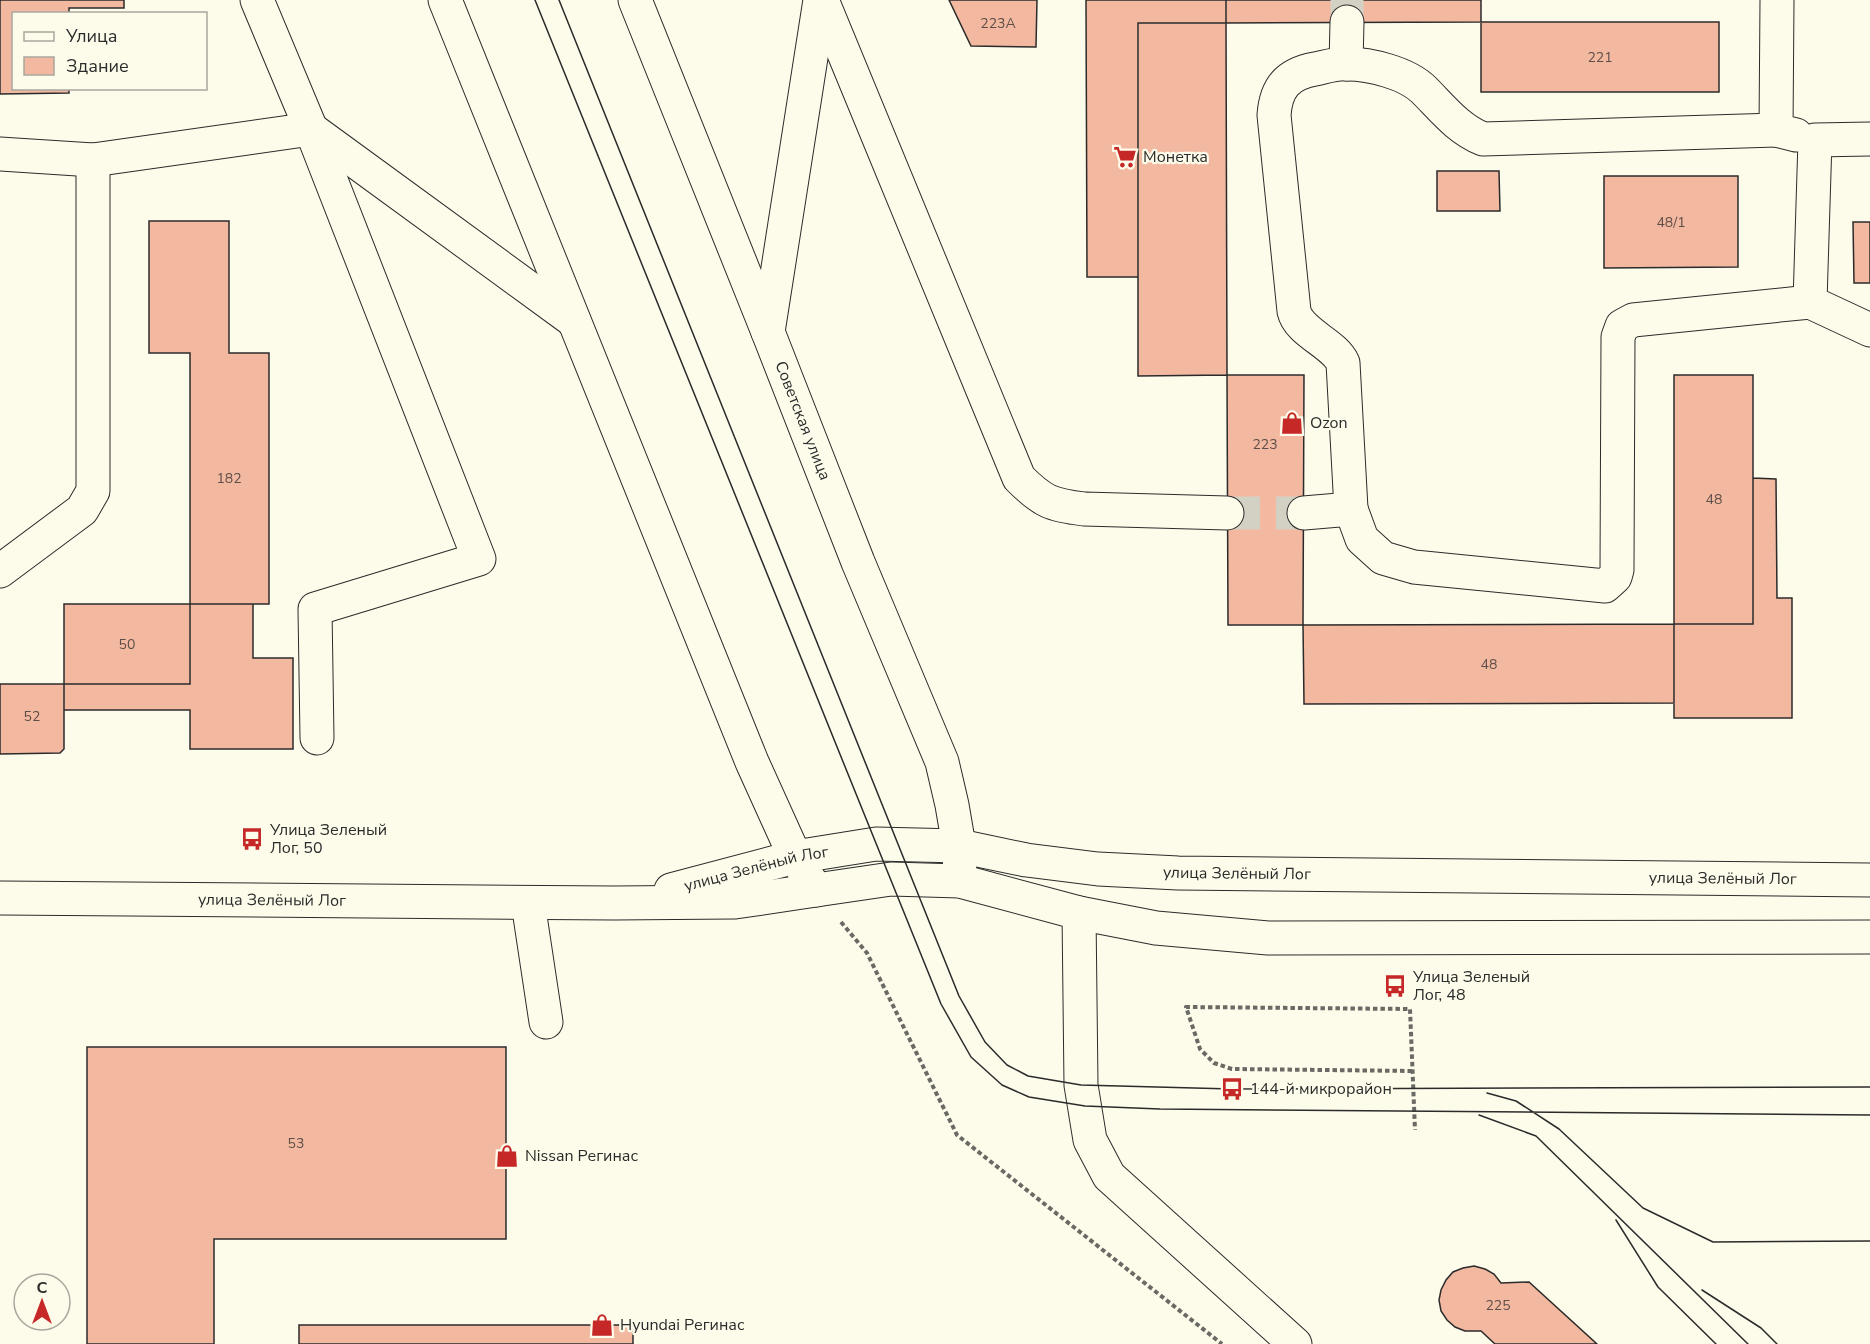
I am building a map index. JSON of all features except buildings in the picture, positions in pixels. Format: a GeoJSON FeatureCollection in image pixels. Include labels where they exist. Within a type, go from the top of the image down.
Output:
{"type":"FeatureCollection","features":[{"type":"Feature","properties":{"kind":"main road"},"geometry":{"type":"LineString","coordinates":[[257,0],[311,129],[480,560],[315,609],[317,738]]}},
{"type":"Feature","properties":{"kind":"main road"},"geometry":{"type":"LineString","coordinates":[[445,0],[752,762],[795,857],[816,890]]}},
{"type":"Feature","properties":{"kind":"main road","name":"Советская улица"},"geometry":{"type":"LineString","coordinates":[[635,0],[858,562],[942,762],[959,846],[960,880]]}},
{"type":"Feature","properties":{"kind":"main road"},"geometry":{"type":"LineString","coordinates":[[768,332],[821,0]]}},
{"type":"Feature","properties":{"kind":"main road"},"geometry":{"type":"LineString","coordinates":[[821,0],[1020,478],[1038,497],[1061,506],[1084,509],[1227,513]]}},
{"type":"Feature","properties":{"kind":"main road"},"geometry":{"type":"LineString","coordinates":[[1776,130],[1777,0]]}},
{"type":"Feature","properties":{"kind":"main road"},"geometry":{"type":"LineString","coordinates":[[1346,64],[1347,22]]}},
{"type":"Feature","properties":{"kind":"main road"},"geometry":{"type":"LineString","coordinates":[[1870,139],[1815,140],[1776,130],[1483,139],[1463,130],[1421,87],[1388,70],[1346,64],[1306,71],[1292,76],[1282,87],[1275,100],[1274,115],[1295,315],[1341,359],[1344,368],[1352,509],[1362,538],[1383,558],[1414,567],[1605,586],[1615,577],[1617,570],[1618,337],[1622,326],[1633,320],[1810,302],[1870,330]]}},
{"type":"Feature","properties":{"kind":"main road"},"geometry":{"type":"LineString","coordinates":[[0,154],[93,160],[311,129],[574,321]]}},
{"type":"Feature","properties":{"kind":"main road"},"geometry":{"type":"LineString","coordinates":[[1810,302],[1815,140]]}},
{"type":"Feature","properties":{"kind":"main road"},"geometry":{"type":"LineString","coordinates":[[0,571],[82,510],[89,502],[93,491],[95,468],[93,160]]}},
{"type":"Feature","properties":{"kind":"main road"},"geometry":{"type":"LineString","coordinates":[[1304,513],[1352,509]]}},
{"type":"Feature","properties":{"kind":"main road","name":"улица Зелёный Лог"},"geometry":{"type":"LineString","coordinates":[[614,903],[690,886],[795,857],[876,844],[959,846],[1046,863],[1098,869],[1179,873],[1870,880]]}},
{"type":"Feature","properties":{"kind":"main road","name":"улица Зелёный Лог"},"geometry":{"type":"LineString","coordinates":[[0,898],[528,903],[735,902],[891,879],[960,880],[1079,913],[1156,928],[1268,938],[1870,937]]}},
{"type":"Feature","properties":{"kind":"main road"},"geometry":{"type":"LineString","coordinates":[[528,903],[546,1022]]}},
{"type":"Feature","properties":{"kind":"main road"},"geometry":{"type":"LineString","coordinates":[[1079,913],[1081,1085],[1090,1140],[1108,1176],[1295,1344]]}},
{"type":"Feature","properties":{"kind":"path"},"geometry":{"type":"LineString","coordinates":[[816,890],[867,953],[957,1135],[1222,1344]]}},
{"type":"Feature","properties":{"kind":"path"},"geometry":{"type":"LineString","coordinates":[[1412,1071],[1232,1070],[1214,1063],[1200,1049],[1186,1007],[1410,1009],[1415,1130]]}},
{"type":"Feature","properties":{"kind":"tunnel"},"geometry":{"type":"LineString","coordinates":[[1347,0],[1347,22]]}},
{"type":"Feature","properties":{"kind":"tunnel"},"geometry":{"type":"LineString","coordinates":[[1227,513],[1304,513]]}},
{"type":"Feature","properties":{"kind":"tram line"},"geometry":{"type":"LineString","coordinates":[[535,0],[941,1004],[971,1057],[1002,1085],[1029,1097],[1085,1106],[1160,1109],[1870,1115]]}},
{"type":"Feature","properties":{"kind":"tram line"},"geometry":{"type":"LineString","coordinates":[[559,0],[959,996],[985,1042],[1007,1065],[1028,1076],[1081,1085],[1232,1089],[1870,1087]]}},
{"type":"Feature","properties":{"kind":"tram line"},"geometry":{"type":"LineString","coordinates":[[1487,1093],[1516,1101],[1559,1129],[1643,1208],[1713,1242],[1870,1241]]}},
{"type":"Feature","properties":{"kind":"tram line"},"geometry":{"type":"LineString","coordinates":[[1479,1115],[1536,1136],[1748,1344]]}},
{"type":"Feature","properties":{"kind":"tram line"},"geometry":{"type":"LineString","coordinates":[[1616,1220],[1658,1287],[1716,1344]]}},
{"type":"Feature","properties":{"kind":"tram line"},"geometry":{"type":"LineString","coordinates":[[1702,1290],[1761,1328],[1777,1344]]}},
{"type":"Feature","properties":{"kind":"place","name":"Монетка"},"geometry":{"type":"Point","coordinates":[1125,157]}},
{"type":"Feature","properties":{"kind":"place","name":"Ozon"},"geometry":{"type":"Point","coordinates":[1292,423]}},
{"type":"Feature","properties":{"kind":"place","name":"Улица Зеленый Лог, 50"},"geometry":{"type":"Point","coordinates":[252,839]}},
{"type":"Feature","properties":{"kind":"place","name":"Улица Зеленый Лог, 48"},"geometry":{"type":"Point","coordinates":[1395,986]}},
{"type":"Feature","properties":{"kind":"place","name":"144-й микрорайон"},"geometry":{"type":"Point","coordinates":[1232,1089]}},
{"type":"Feature","properties":{"kind":"place","name":"Nissan Регинас"},"geometry":{"type":"Point","coordinates":[507,1156]}},
{"type":"Feature","properties":{"kind":"place","name":"Hyundai Регинас"},"geometry":{"type":"Point","coordinates":[602,1325]}}]}
